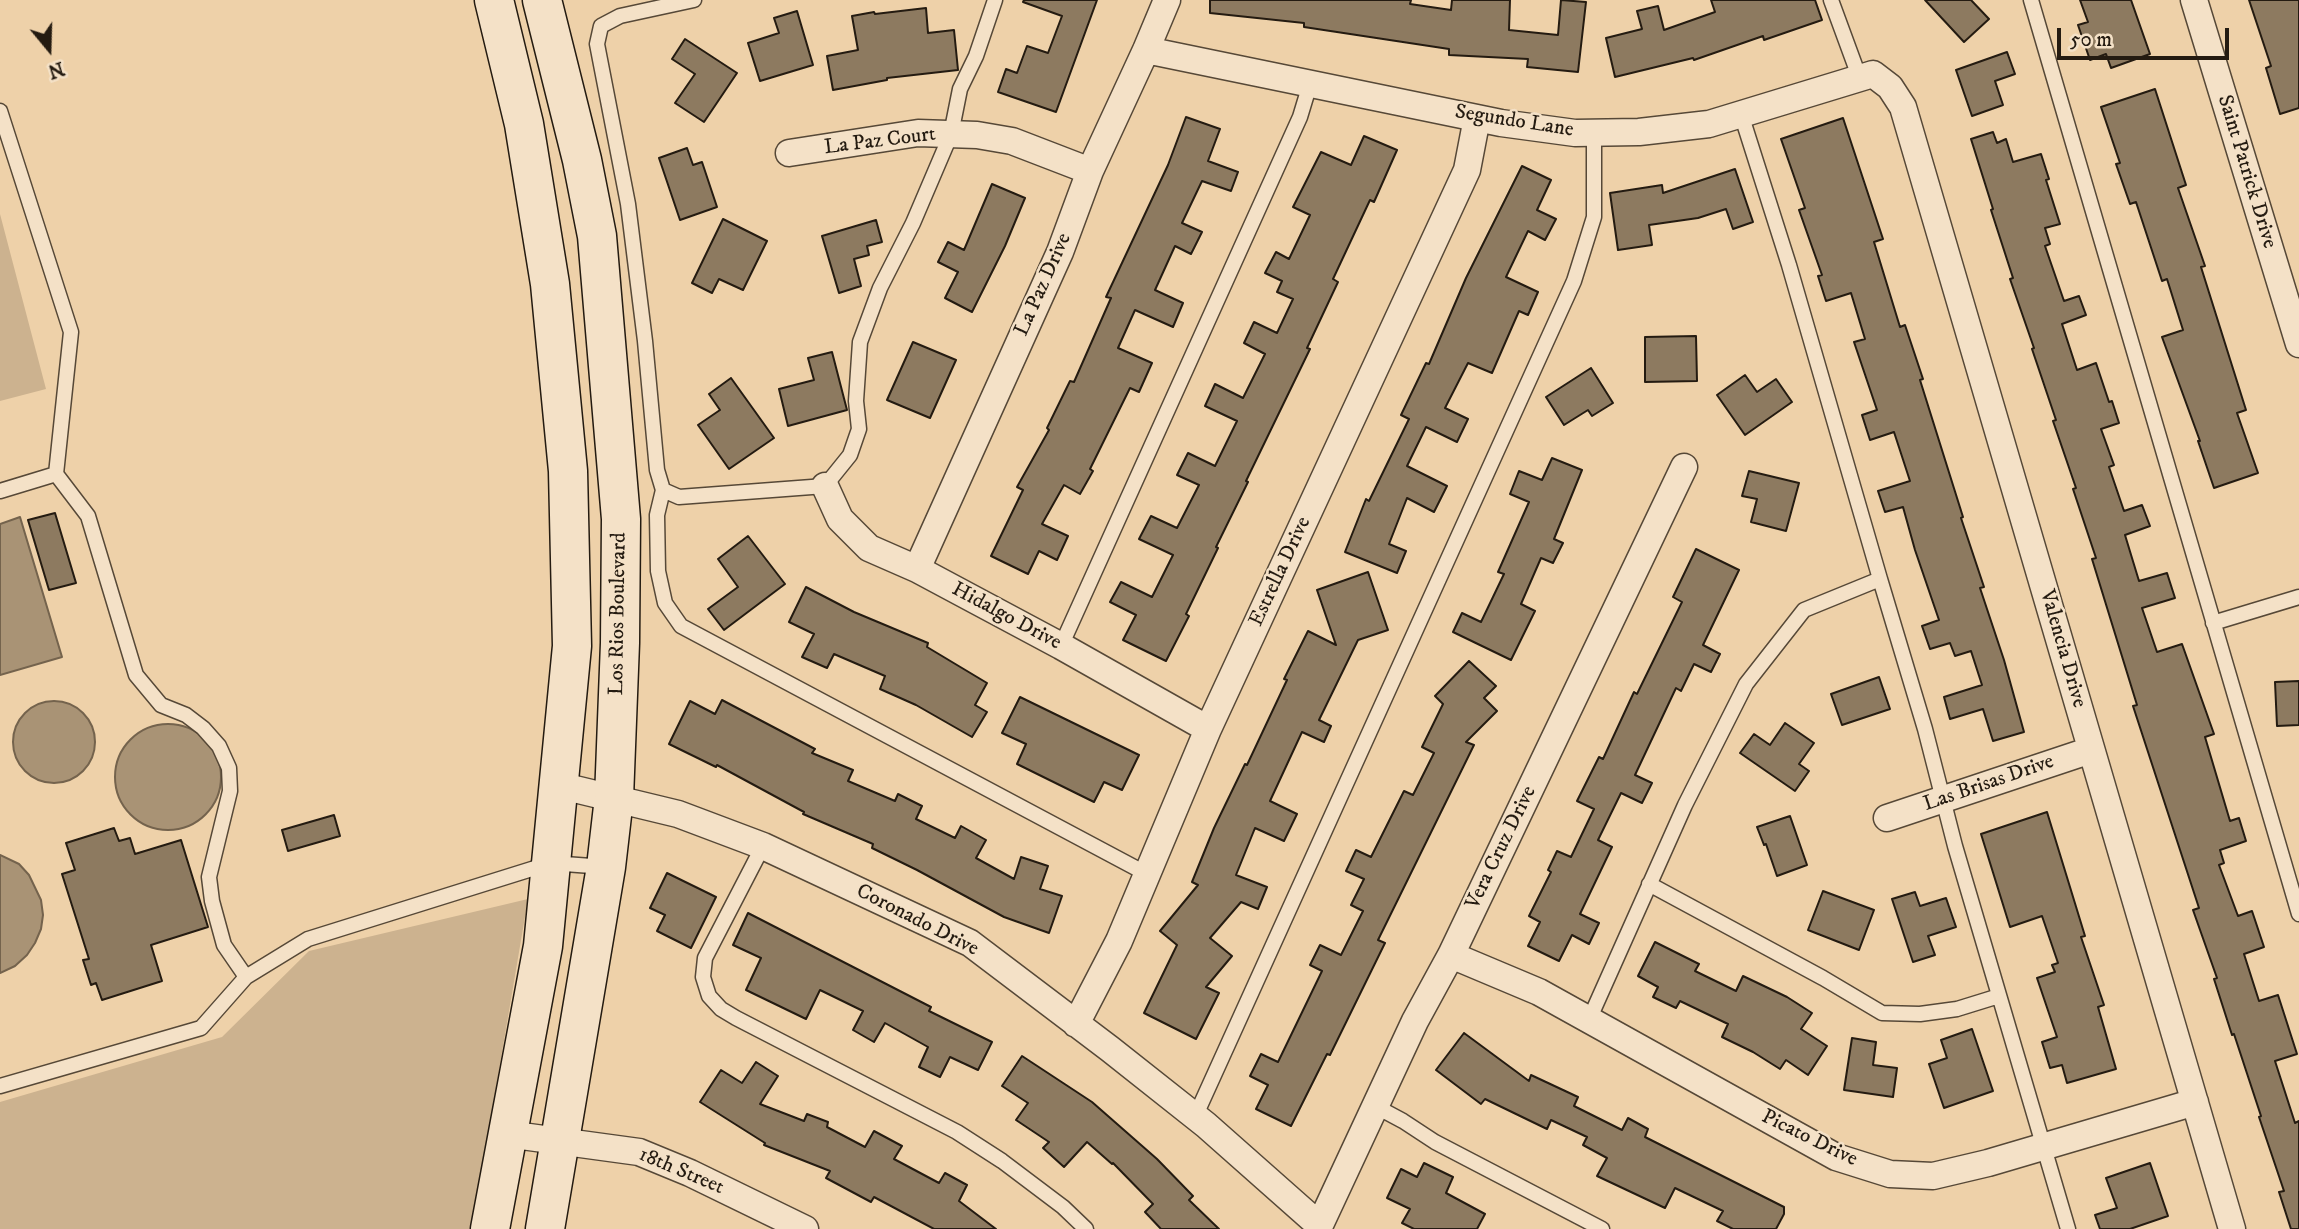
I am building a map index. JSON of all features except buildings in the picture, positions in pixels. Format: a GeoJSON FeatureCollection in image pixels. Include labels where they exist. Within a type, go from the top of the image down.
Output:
{"type":"FeatureCollection","features":[{"type":"Feature","properties":{"kind":"main road"},"geometry":{"type":"LineString","coordinates":[[490,1229],[543,946],[572,646],[568,471],[550,284],[524,124],[494,0]]}},
{"type":"Feature","properties":{"kind":"main road","name":"Los Rios Boulevard"},"geometry":{"type":"LineString","coordinates":[[542,0],[582,160],[597,236],[621,519],[620,643],[614,798],[606,867],[545,1229]]}},
{"type":"Feature","properties":{"kind":"street","name":"La Paz Drive"},"geometry":{"type":"LineString","coordinates":[[917,569],[1060,251],[1090,172],[1167,0]]}},
{"type":"Feature","properties":{"kind":"street","name":"Saint Patrick Drive"},"geometry":{"type":"LineString","coordinates":[[2194,0],[2299,344]]}},
{"type":"Feature","properties":{"kind":"street","name":"Segundo Lane"},"geometry":{"type":"LineString","coordinates":[[1146,50],[1501,123],[1563,132],[1639,132],[1709,124],[1869,78]]}},
{"type":"Feature","properties":{"kind":"street","name":"Valencia Drive"},"geometry":{"type":"LineString","coordinates":[[1869,78],[1891,87],[1903,107],[2232,1229]]}},
{"type":"Feature","properties":{"kind":"street","name":"Estrella Drive"},"geometry":{"type":"LineString","coordinates":[[1076,1024],[1119,941],[1208,729],[1467,170],[1477,118]]}},
{"type":"Feature","properties":{"kind":"street","name":"La Paz Court"},"geometry":{"type":"LineString","coordinates":[[789,153],[918,133],[978,135],[1012,141],[1090,172]]}},
{"type":"Feature","properties":{"kind":"street","name":"Vera Cruz Drive"},"geometry":{"type":"LineString","coordinates":[[1317,1229],[1415,1021],[1451,956],[1684,467]]}},
{"type":"Feature","properties":{"kind":"street","name":"Hidalgo Drive"},"geometry":{"type":"LineString","coordinates":[[825,486],[839,519],[869,548],[917,569],[1208,729]]}},
{"type":"Feature","properties":{"kind":"street","name":"Las Brisas Drive"},"geometry":{"type":"LineString","coordinates":[[1887,818],[2091,750]]}},
{"type":"Feature","properties":{"kind":"street","name":"Coronado Drive"},"geometry":{"type":"LineString","coordinates":[[558,785],[678,814],[763,846],[970,943],[1195,1117],[1319,1225],[1317,1229]]}},
{"type":"Feature","properties":{"kind":"street","name":"Picato Drive"},"geometry":{"type":"LineString","coordinates":[[1451,956],[1539,992],[1836,1157],[1890,1174],[1933,1176],[1988,1163],[2195,1102]]}},
{"type":"Feature","properties":{"kind":"street","name":"18th Street"},"geometry":{"type":"LineString","coordinates":[[507,1134],[639,1152],[690,1173],[805,1229]]}},
{"type":"Feature","properties":{"kind":"lane"},"geometry":{"type":"LineString","coordinates":[[694,0],[620,16],[601,26],[597,44],[628,204],[645,341],[657,470],[663,491],[657,515],[658,570],[666,603],[681,626],[1147,874]]}},
{"type":"Feature","properties":{"kind":"lane"},"geometry":{"type":"LineString","coordinates":[[663,491],[679,497],[825,486],[850,455],[859,429],[856,401],[860,342],[880,288],[913,223],[951,134],[960,89],[976,56],[995,0]]}},
{"type":"Feature","properties":{"kind":"lane"},"geometry":{"type":"LineString","coordinates":[[1831,0],[1869,78]]}},
{"type":"Feature","properties":{"kind":"lane"},"geometry":{"type":"LineString","coordinates":[[2031,0],[2299,914]]}},
{"type":"Feature","properties":{"kind":"lane"},"geometry":{"type":"LineString","coordinates":[[1061,646],[1300,117],[1310,84]]}},
{"type":"Feature","properties":{"kind":"lane"},"geometry":{"type":"LineString","coordinates":[[0,111],[71,332],[56,474],[88,516],[136,675],[162,705],[186,715],[203,728],[219,746],[229,768],[230,791],[209,877],[212,901],[224,945],[246,976]]}},
{"type":"Feature","properties":{"kind":"lane"},"geometry":{"type":"LineString","coordinates":[[1741,114],[1789,265],[2068,1229]]}},
{"type":"Feature","properties":{"kind":"lane"},"geometry":{"type":"LineString","coordinates":[[1195,1117],[1574,281],[1594,217],[1594,133]]}},
{"type":"Feature","properties":{"kind":"lane"},"geometry":{"type":"LineString","coordinates":[[0,491],[56,474]]}},
{"type":"Feature","properties":{"kind":"lane"},"geometry":{"type":"LineString","coordinates":[[1589,1020],[1685,806],[1746,684],[1804,610],[1880,579]]}},
{"type":"Feature","properties":{"kind":"lane"},"geometry":{"type":"LineString","coordinates":[[2213,623],[2299,597]]}},
{"type":"Feature","properties":{"kind":"lane"},"geometry":{"type":"LineString","coordinates":[[763,846],[705,958],[703,977],[709,996],[721,1009],[736,1018],[957,1132],[1002,1161],[1063,1207],[1086,1229]]}},
{"type":"Feature","properties":{"kind":"lane"},"geometry":{"type":"LineString","coordinates":[[0,1086],[201,1028],[246,976],[308,939],[551,863],[606,867]]}},
{"type":"Feature","properties":{"kind":"lane"},"geometry":{"type":"LineString","coordinates":[[1649,884],[1882,1013],[1920,1014],[1957,1009],[1999,996]]}},
{"type":"Feature","properties":{"kind":"lane"},"geometry":{"type":"LineString","coordinates":[[1374,1106],[1435,1142],[1602,1229]]}},
{"type":"Feature","properties":{"kind":"shaded area"},"geometry":{"type":"Polygon","coordinates":[[[0,214],[46,389],[0,401],[0,214]]]}},
{"type":"Feature","properties":{"kind":"shaded area"},"geometry":{"type":"Polygon","coordinates":[[[20,517],[62,657],[0,675],[0,524],[20,517]]]}},
{"type":"Feature","properties":{"kind":"shaded area"},"geometry":{"type":"Polygon","coordinates":[[[54,701],[70,704],[83,713],[92,726],[95,742],[92,758],[83,771],[70,780],[54,783],[38,780],[25,771],[16,758],[13,742],[16,726],[25,713],[38,704],[54,701]]]}},
{"type":"Feature","properties":{"kind":"shaded area"},"geometry":{"type":"Polygon","coordinates":[[[168,724],[188,728],[206,739],[217,757],[221,777],[217,797],[206,815],[188,826],[168,830],[148,826],[130,815],[119,797],[115,777],[119,757],[130,739],[148,728],[168,724]]]}},
{"type":"Feature","properties":{"kind":"shaded area"},"geometry":{"type":"Polygon","coordinates":[[[0,855],[19,864],[29,875],[41,900],[43,915],[41,929],[27,955],[15,966],[0,973],[0,855]]]}},
{"type":"Feature","properties":{"kind":"shaded area"},"geometry":{"type":"Polygon","coordinates":[[[528,899],[472,1229],[0,1229],[0,1102],[222,1037],[309,951],[528,899]]]}}]}
